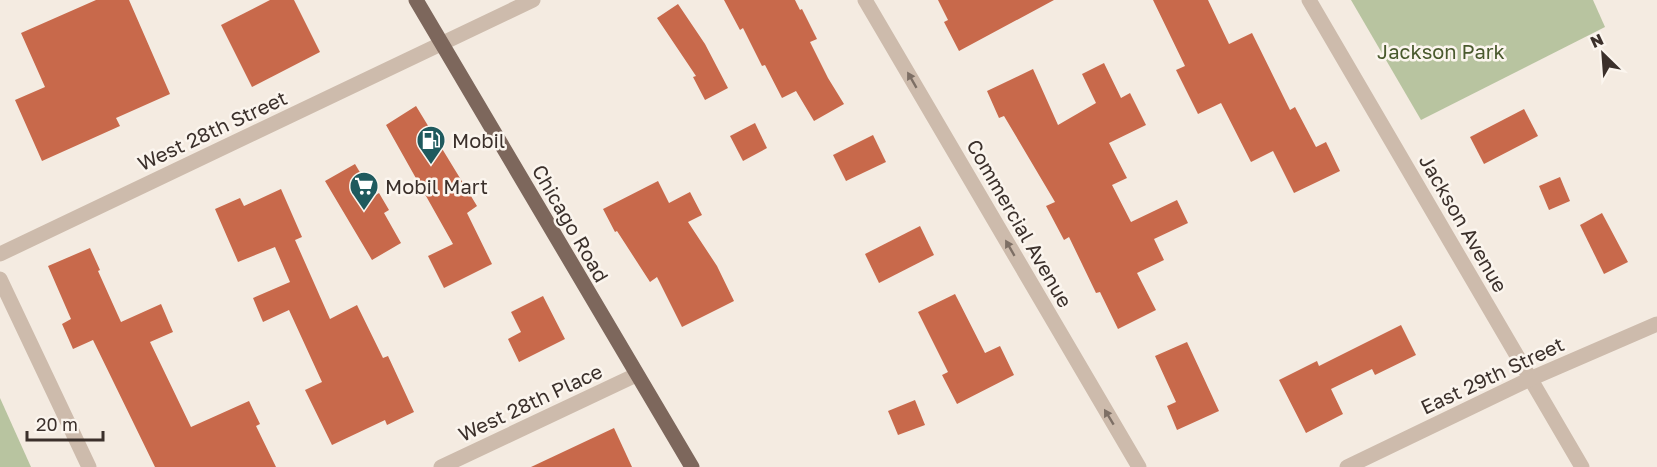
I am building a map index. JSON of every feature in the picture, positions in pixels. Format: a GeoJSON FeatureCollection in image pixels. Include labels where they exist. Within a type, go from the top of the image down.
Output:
{"type":"FeatureCollection","features":[{"type":"Feature","properties":{"kind":"main road","name":"Chicago Road"},"geometry":{"type":"LineString","coordinates":[[416,0],[692,467]]}},
{"type":"Feature","properties":{"kind":"street","name":"West 28th Street"},"geometry":{"type":"LineString","coordinates":[[0,254],[533,0]]}},
{"type":"Feature","properties":{"kind":"street","name":"Commercial Avenue"},"geometry":{"type":"LineString","coordinates":[[865,0],[1139,467]]}},
{"type":"Feature","properties":{"kind":"street","name":"Jackson Avenue"},"geometry":{"type":"LineString","coordinates":[[1309,0],[1582,467]]}},
{"type":"Feature","properties":{"kind":"street"},"geometry":{"type":"LineString","coordinates":[[0,279],[89,467]]}},
{"type":"Feature","properties":{"kind":"street","name":"East 29th Street"},"geometry":{"type":"LineString","coordinates":[[1347,467],[1530,379],[1657,324]]}},
{"type":"Feature","properties":{"kind":"street","name":"West 28th Place"},"geometry":{"type":"LineString","coordinates":[[441,467],[636,375]]}},
{"type":"Feature","properties":{"kind":"green space","name":"Jackson Park"},"geometry":{"type":"Polygon","coordinates":[[[1351,0],[1593,0],[1605,27],[1421,120],[1351,0]]]}},
{"type":"Feature","properties":{"kind":"green space"},"geometry":{"type":"Polygon","coordinates":[[[0,398],[31,467],[0,467],[0,398]]]}},
{"type":"Feature","properties":{"kind":"building"},"geometry":{"type":"Polygon","coordinates":[[[96,0],[129,0],[170,94],[116,118],[120,126],[42,161],[15,100],[45,87],[21,33],[96,0]]]}},
{"type":"Feature","properties":{"kind":"building"},"geometry":{"type":"Polygon","coordinates":[[[270,0],[294,0],[320,52],[252,87],[221,25],[270,0]]]}},
{"type":"Feature","properties":{"kind":"building"},"geometry":{"type":"Polygon","coordinates":[[[724,0],[795,0],[817,39],[810,42],[844,104],[814,121],[796,91],[782,98],[765,65],[762,66],[743,28],[740,30],[724,0]]]}},
{"type":"Feature","properties":{"kind":"building"},"geometry":{"type":"Polygon","coordinates":[[[938,0],[1054,0],[959,51],[944,22],[948,20],[938,0]]]}},
{"type":"Feature","properties":{"kind":"building"},"geometry":{"type":"Polygon","coordinates":[[[1153,0],[1208,0],[1229,44],[1252,33],[1290,110],[1295,107],[1316,147],[1326,142],[1340,171],[1294,193],[1273,151],[1251,162],[1221,103],[1198,114],[1176,70],[1185,66],[1153,0]]]}},
{"type":"Feature","properties":{"kind":"building"},"geometry":{"type":"Polygon","coordinates":[[[678,4],[705,44],[728,88],[705,100],[693,77],[696,76],[657,18],[678,4]]]}},
{"type":"Feature","properties":{"kind":"building"},"geometry":{"type":"Polygon","coordinates":[[[1104,63],[1121,98],[1130,93],[1146,125],[1109,143],[1127,178],[1112,185],[1131,222],[1177,200],[1188,223],[1154,239],[1164,260],[1137,273],[1156,310],[1118,329],[1100,292],[1096,293],[1069,237],[1064,240],[1046,206],[1055,202],[1004,116],[999,118],[987,91],[1033,69],[1058,125],[1096,103],[1082,74],[1104,63]]]}},
{"type":"Feature","properties":{"kind":"building","name":"Mobil"},"geometry":{"type":"Polygon","coordinates":[[[416,106],[477,206],[467,213],[492,264],[444,288],[428,256],[453,244],[386,125],[416,106]]]}},
{"type":"Feature","properties":{"kind":"building"},"geometry":{"type":"Polygon","coordinates":[[[1524,109],[1538,136],[1484,164],[1470,137],[1524,109]]]}},
{"type":"Feature","properties":{"kind":"building"},"geometry":{"type":"Polygon","coordinates":[[[755,123],[767,148],[743,161],[730,136],[755,123]]]}},
{"type":"Feature","properties":{"kind":"building"},"geometry":{"type":"Polygon","coordinates":[[[873,135],[886,162],[846,181],[833,155],[873,135]]]}},
{"type":"Feature","properties":{"kind":"building","name":"Mobil Mart"},"geometry":{"type":"Polygon","coordinates":[[[355,164],[374,196],[379,193],[389,210],[384,213],[401,243],[372,260],[325,181],[355,164]]]}},
{"type":"Feature","properties":{"kind":"building"},"geometry":{"type":"Polygon","coordinates":[[[1560,177],[1570,201],[1549,210],[1539,186],[1560,177]]]}},
{"type":"Feature","properties":{"kind":"building"},"geometry":{"type":"Polygon","coordinates":[[[658,181],[669,203],[690,192],[702,215],[688,222],[717,266],[734,301],[682,327],[657,277],[650,282],[617,231],[615,232],[603,209],[658,181]]]}},
{"type":"Feature","properties":{"kind":"building"},"geometry":{"type":"Polygon","coordinates":[[[281,189],[302,237],[295,240],[330,319],[357,305],[383,358],[388,356],[414,412],[387,425],[385,420],[332,445],[305,390],[322,382],[289,310],[263,322],[253,298],[290,282],[275,247],[238,262],[215,209],[240,198],[244,206],[281,189]]]}},
{"type":"Feature","properties":{"kind":"building"},"geometry":{"type":"Polygon","coordinates":[[[1602,213],[1628,262],[1604,274],[1580,225],[1602,213]]]}},
{"type":"Feature","properties":{"kind":"building"},"geometry":{"type":"Polygon","coordinates":[[[920,226],[934,255],[879,283],[865,254],[920,226]]]}},
{"type":"Feature","properties":{"kind":"building"},"geometry":{"type":"Polygon","coordinates":[[[90,248],[121,322],[161,304],[173,332],[150,342],[191,427],[249,401],[260,424],[256,426],[276,467],[155,467],[93,340],[73,349],[62,324],[71,319],[48,266],[90,248]]]}},
{"type":"Feature","properties":{"kind":"building"},"geometry":{"type":"Polygon","coordinates":[[[955,294],[985,353],[1000,346],[1014,375],[957,404],[942,375],[948,372],[918,312],[955,294]]]}},
{"type":"Feature","properties":{"kind":"building"},"geometry":{"type":"Polygon","coordinates":[[[543,296],[565,339],[519,362],[508,339],[521,332],[511,312],[543,296]]]}},
{"type":"Feature","properties":{"kind":"building"},"geometry":{"type":"Polygon","coordinates":[[[1401,325],[1416,355],[1375,375],[1372,369],[1331,389],[1343,414],[1306,433],[1279,380],[1317,361],[1319,366],[1401,325]]]}},
{"type":"Feature","properties":{"kind":"building"},"geometry":{"type":"Polygon","coordinates":[[[1187,342],[1219,411],[1177,430],[1167,406],[1176,402],[1155,356],[1187,342]]]}},
{"type":"Feature","properties":{"kind":"building"},"geometry":{"type":"Polygon","coordinates":[[[915,400],[925,425],[898,435],[888,411],[915,400]]]}},
{"type":"Feature","properties":{"kind":"building"},"geometry":{"type":"Polygon","coordinates":[[[614,428],[632,467],[531,467],[614,428]]]}},
{"type":"Feature","properties":{"kind":"place","name":"Mobil"},"geometry":{"type":"Point","coordinates":[431,166]}},
{"type":"Feature","properties":{"kind":"place","name":"Mobil Mart"},"geometry":{"type":"Point","coordinates":[364,212]}}]}
